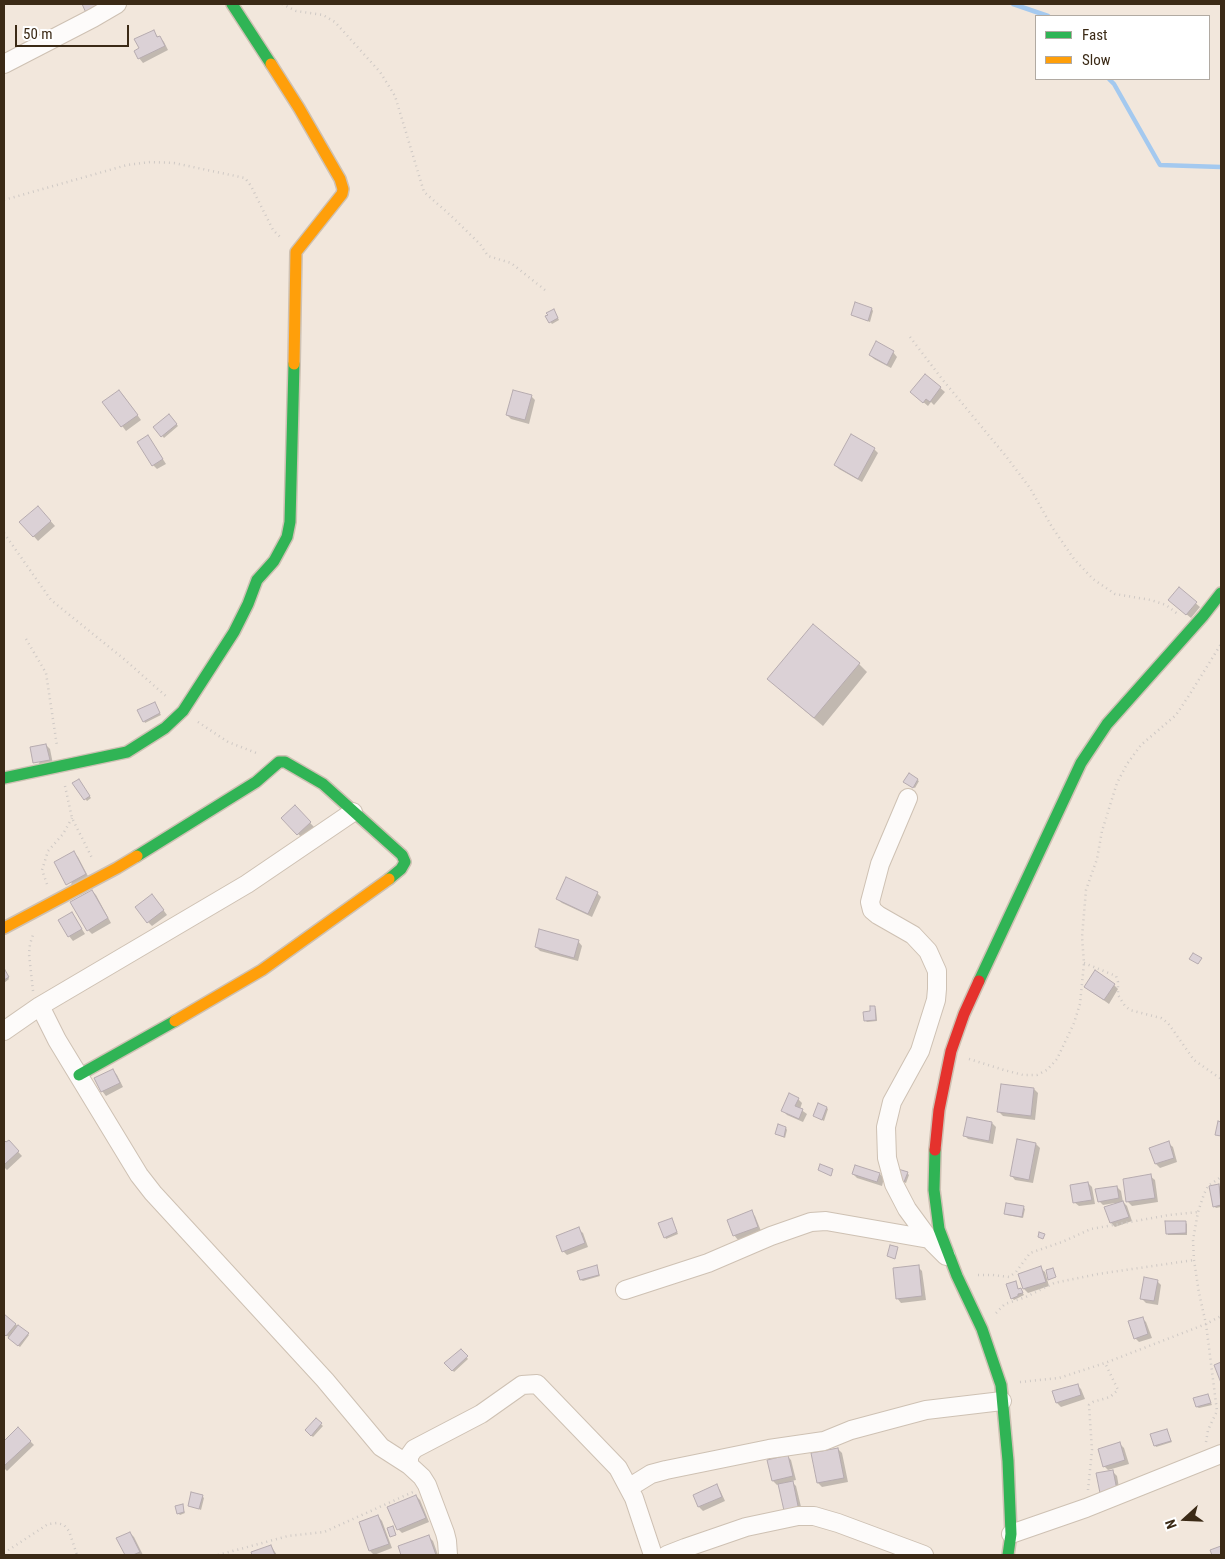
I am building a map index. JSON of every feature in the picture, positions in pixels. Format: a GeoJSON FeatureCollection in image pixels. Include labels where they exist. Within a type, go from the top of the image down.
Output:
{"type":"FeatureCollection","features":[{"type":"Feature","properties":{"kind":"street"},"geometry":{"type":"LineString","coordinates":[[4,64],[117,4]]}},
{"type":"Feature","properties":{"kind":"street"},"geometry":{"type":"LineString","coordinates":[[4,778],[127,752],[165,728],[183,711],[234,632],[257,580],[274,561],[287,537],[290,522],[296,252],[342,194],[343,189],[340,178],[299,108],[232,4]]}},
{"type":"Feature","properties":{"kind":"street"},"geometry":{"type":"LineString","coordinates":[[1008,1555],[1011,1534],[1008,1461],[1002,1393],[982,1329],[954,1269],[939,1229],[934,1190],[934,1156],[939,1110],[951,1051],[964,1014],[1081,763],[1107,724],[1194,627],[1221,592]]}},
{"type":"Feature","properties":{"kind":"street"},"geometry":{"type":"LineString","coordinates":[[4,928],[101,877],[256,782],[279,762],[285,762],[322,784],[402,855],[405,862],[401,869],[262,970],[131,1047],[79,1075]]}},
{"type":"Feature","properties":{"kind":"street"},"geometry":{"type":"LineString","coordinates":[[908,798],[880,864],[870,902],[872,910],[914,935],[928,951],[937,971],[937,988],[936,1000],[920,1051],[892,1102],[886,1127],[887,1158],[894,1184],[907,1209],[954,1269]]}},
{"type":"Feature","properties":{"kind":"street"},"geometry":{"type":"LineString","coordinates":[[4,1031],[33,1011],[247,884],[353,812]]}},
{"type":"Feature","properties":{"kind":"street"},"geometry":{"type":"LineString","coordinates":[[33,1011],[57,1040],[139,1175],[153,1194],[325,1380],[381,1447],[422,1476],[447,1542],[448,1555]]}},
{"type":"Feature","properties":{"kind":"street"},"geometry":{"type":"LineString","coordinates":[[625,1290],[708,1263],[811,1222],[826,1221],[929,1239]]}},
{"type":"Feature","properties":{"kind":"street"},"geometry":{"type":"LineString","coordinates":[[409,1465],[409,1456],[414,1449],[481,1414],[522,1385],[537,1384],[618,1468],[630,1487],[653,1555]]}},
{"type":"Feature","properties":{"kind":"street"},"geometry":{"type":"LineString","coordinates":[[630,1487],[651,1474],[666,1470],[769,1449],[824,1441],[851,1430],[926,1410],[1002,1393]]}},
{"type":"Feature","properties":{"kind":"street"},"geometry":{"type":"LineString","coordinates":[[1011,1534],[1086,1508],[1221,1454]]}},
{"type":"Feature","properties":{"kind":"street"},"geometry":{"type":"LineString","coordinates":[[667,1555],[746,1527],[798,1516],[814,1516],[924,1555]]}},
{"type":"Feature","properties":{"kind":"path"},"geometry":{"type":"LineString","coordinates":[[282,4],[296,11],[323,15],[335,22],[380,72],[395,96],[424,192],[480,244],[488,256],[511,263],[545,290]]}},
{"type":"Feature","properties":{"kind":"path"},"geometry":{"type":"LineString","coordinates":[[4,200],[127,165],[150,162],[174,163],[246,178],[273,230],[296,252]]}},
{"type":"Feature","properties":{"kind":"path"},"geometry":{"type":"LineString","coordinates":[[910,337],[942,379],[1006,455],[1030,488],[1052,527],[1074,559],[1093,579],[1115,594],[1151,600],[1166,606],[1194,627]]}},
{"type":"Feature","properties":{"kind":"path"},"geometry":{"type":"LineString","coordinates":[[4,533],[51,600],[124,659],[183,711],[228,742],[279,762]]}},
{"type":"Feature","properties":{"kind":"path"},"geometry":{"type":"LineString","coordinates":[[26,639],[46,673],[61,766],[72,818],[101,877]]}},
{"type":"Feature","properties":{"kind":"path"},"geometry":{"type":"LineString","coordinates":[[951,1051],[977,1062],[1024,1075],[1036,1075],[1047,1070],[1057,1059],[1080,1004],[1084,963],[1082,937],[1086,890],[1097,859],[1102,831],[1120,775],[1141,745],[1176,715],[1221,644]]}},
{"type":"Feature","properties":{"kind":"path"},"geometry":{"type":"LineString","coordinates":[[46,905],[50,893],[42,868],[48,851],[63,834],[72,818]]}},
{"type":"Feature","properties":{"kind":"path"},"geometry":{"type":"LineString","coordinates":[[33,1011],[34,990],[29,954],[30,944],[36,928]]}},
{"type":"Feature","properties":{"kind":"path"},"geometry":{"type":"LineString","coordinates":[[1084,963],[1116,976],[1118,996],[1125,1006],[1130,1010],[1161,1018],[1168,1023],[1194,1060],[1221,1079]]}},
{"type":"Feature","properties":{"kind":"path"},"geometry":{"type":"LineString","coordinates":[[1197,1463],[1206,1443],[1208,1430],[1217,1411],[1206,1324],[1194,1260],[1193,1240],[1198,1212],[1204,1194],[1208,1186],[1221,1177]]}},
{"type":"Feature","properties":{"kind":"path"},"geometry":{"type":"LineString","coordinates":[[954,1269],[1009,1277],[1016,1272],[1030,1253],[1091,1229],[1169,1215],[1198,1212]]}},
{"type":"Feature","properties":{"kind":"path"},"geometry":{"type":"LineString","coordinates":[[982,1329],[1005,1304],[1026,1297],[1054,1283],[1098,1274],[1194,1260]]}},
{"type":"Feature","properties":{"kind":"path"},"geometry":{"type":"LineString","coordinates":[[1002,1393],[1059,1378],[1105,1363],[1206,1324],[1221,1316]]}},
{"type":"Feature","properties":{"kind":"path"},"geometry":{"type":"LineString","coordinates":[[1086,1508],[1092,1450],[1089,1405],[1110,1397],[1118,1390],[1105,1363]]}},
{"type":"Feature","properties":{"kind":"path"},"geometry":{"type":"LineString","coordinates":[[218,1555],[288,1536],[324,1532],[427,1485]]}},
{"type":"Feature","properties":{"kind":"path"},"geometry":{"type":"LineString","coordinates":[[4,1553],[48,1524],[56,1523],[64,1525],[69,1531],[77,1555]]}},
{"type":"Feature","properties":{"kind":"building"},"geometry":{"type":"Polygon","coordinates":[[[82,4],[109,4],[87,15],[82,4]]]}},
{"type":"Feature","properties":{"kind":"building"},"geometry":{"type":"Polygon","coordinates":[[[154,30],[157,37],[160,36],[165,46],[138,59],[134,51],[139,48],[134,39],[154,30]]]}},
{"type":"Feature","properties":{"kind":"building"},"geometry":{"type":"Polygon","coordinates":[[[855,302],[872,308],[868,321],[851,315],[855,302]]]}},
{"type":"Feature","properties":{"kind":"building"},"geometry":{"type":"Polygon","coordinates":[[[554,309],[558,318],[549,323],[545,316],[548,315],[546,313],[554,309]]]}},
{"type":"Feature","properties":{"kind":"building"},"geometry":{"type":"Polygon","coordinates":[[[876,341],[894,351],[887,365],[869,355],[876,341]]]}},
{"type":"Feature","properties":{"kind":"building"},"geometry":{"type":"Polygon","coordinates":[[[925,374],[941,387],[930,402],[926,399],[923,403],[910,392],[925,374]]]}},
{"type":"Feature","properties":{"kind":"building"},"geometry":{"type":"Polygon","coordinates":[[[119,390],[138,415],[121,427],[102,402],[119,390]]]}},
{"type":"Feature","properties":{"kind":"building"},"geometry":{"type":"Polygon","coordinates":[[[513,390],[532,395],[525,420],[506,415],[513,390]]]}},
{"type":"Feature","properties":{"kind":"building"},"geometry":{"type":"Polygon","coordinates":[[[169,414],[177,424],[161,437],[153,427],[169,414]]]}},
{"type":"Feature","properties":{"kind":"building"},"geometry":{"type":"Polygon","coordinates":[[[851,434],[875,448],[858,479],[834,465],[851,434]]]}},
{"type":"Feature","properties":{"kind":"building"},"geometry":{"type":"Polygon","coordinates":[[[148,435],[163,459],[152,466],[137,442],[148,435]]]}},
{"type":"Feature","properties":{"kind":"building"},"geometry":{"type":"Polygon","coordinates":[[[38,506],[51,521],[33,537],[19,522],[38,506]]]}},
{"type":"Feature","properties":{"kind":"building"},"geometry":{"type":"Polygon","coordinates":[[[1179,587],[1197,602],[1186,615],[1168,600],[1179,587]]]}},
{"type":"Feature","properties":{"kind":"building"},"geometry":{"type":"Polygon","coordinates":[[[813,624],[860,663],[814,718],[767,679],[813,624]]]}},
{"type":"Feature","properties":{"kind":"building"},"geometry":{"type":"Polygon","coordinates":[[[155,702],[160,713],[143,722],[137,710],[155,702]]]}},
{"type":"Feature","properties":{"kind":"building"},"geometry":{"type":"Polygon","coordinates":[[[46,744],[50,760],[33,763],[30,747],[46,744]]]}},
{"type":"Feature","properties":{"kind":"building"},"geometry":{"type":"Polygon","coordinates":[[[909,773],[918,779],[913,788],[903,782],[909,773]]]}},
{"type":"Feature","properties":{"kind":"building"},"geometry":{"type":"Polygon","coordinates":[[[79,779],[90,796],[84,800],[72,783],[79,779]]]}},
{"type":"Feature","properties":{"kind":"building"},"geometry":{"type":"Polygon","coordinates":[[[295,805],[311,822],[297,835],[281,818],[295,805]]]}},
{"type":"Feature","properties":{"kind":"building"},"geometry":{"type":"Polygon","coordinates":[[[74,851],[86,874],[66,885],[54,862],[74,851]]]}},
{"type":"Feature","properties":{"kind":"building"},"geometry":{"type":"Polygon","coordinates":[[[566,877],[598,892],[588,914],[556,899],[566,877]]]}},
{"type":"Feature","properties":{"kind":"building"},"geometry":{"type":"Polygon","coordinates":[[[92,890],[108,918],[87,931],[70,902],[92,890]]]}},
{"type":"Feature","properties":{"kind":"building"},"geometry":{"type":"Polygon","coordinates":[[[152,894],[164,910],[147,923],[135,907],[152,894]]]}},
{"type":"Feature","properties":{"kind":"building"},"geometry":{"type":"Polygon","coordinates":[[[72,912],[82,929],[68,937],[58,920],[72,912]]]}},
{"type":"Feature","properties":{"kind":"building"},"geometry":{"type":"Polygon","coordinates":[[[539,929],[579,940],[574,958],[535,947],[539,929]]]}},
{"type":"Feature","properties":{"kind":"building"},"geometry":{"type":"Polygon","coordinates":[[[1193,953],[1202,958],[1198,964],[1189,959],[1193,953]]]}},
{"type":"Feature","properties":{"kind":"building"},"geometry":{"type":"Polygon","coordinates":[[[1095,970],[1115,984],[1104,1000],[1084,987],[1095,970]]]}},
{"type":"Feature","properties":{"kind":"building"},"geometry":{"type":"Polygon","coordinates":[[[4,971],[9,977],[4,980],[4,971]]]}},
{"type":"Feature","properties":{"kind":"building"},"geometry":{"type":"Polygon","coordinates":[[[870,1006],[875,1006],[876,1020],[864,1021],[863,1012],[870,1011],[870,1006]]]}},
{"type":"Feature","properties":{"kind":"building"},"geometry":{"type":"Polygon","coordinates":[[[113,1069],[120,1083],[101,1092],[94,1078],[113,1069]]]}},
{"type":"Feature","properties":{"kind":"building"},"geometry":{"type":"Polygon","coordinates":[[[1001,1084],[1034,1088],[1031,1116],[997,1112],[1001,1084]]]}},
{"type":"Feature","properties":{"kind":"building"},"geometry":{"type":"Polygon","coordinates":[[[789,1093],[799,1098],[795,1106],[803,1109],[799,1119],[781,1111],[789,1093]]]}},
{"type":"Feature","properties":{"kind":"building"},"geometry":{"type":"Polygon","coordinates":[[[818,1103],[827,1107],[822,1120],[813,1116],[818,1103]]]}},
{"type":"Feature","properties":{"kind":"building"},"geometry":{"type":"Polygon","coordinates":[[[967,1117],[992,1122],[989,1141],[963,1136],[967,1117]]]}},
{"type":"Feature","properties":{"kind":"building"},"geometry":{"type":"Polygon","coordinates":[[[1218,1121],[1221,1122],[1221,1136],[1215,1135],[1218,1121]]]}},
{"type":"Feature","properties":{"kind":"building"},"geometry":{"type":"Polygon","coordinates":[[[778,1124],[786,1127],[784,1137],[775,1134],[778,1124]]]}},
{"type":"Feature","properties":{"kind":"building"},"geometry":{"type":"Polygon","coordinates":[[[1017,1139],[1036,1143],[1029,1180],[1010,1176],[1017,1139]]]}},
{"type":"Feature","properties":{"kind":"building"},"geometry":{"type":"Polygon","coordinates":[[[4,1140],[6,1142],[9,1140],[19,1151],[4,1165],[4,1140]]]}},
{"type":"Feature","properties":{"kind":"building"},"geometry":{"type":"Polygon","coordinates":[[[1169,1141],[1174,1158],[1155,1164],[1149,1148],[1169,1141]]]}},
{"type":"Feature","properties":{"kind":"building"},"geometry":{"type":"Polygon","coordinates":[[[820,1164],[833,1169],[831,1176],[818,1170],[820,1164]]]}},
{"type":"Feature","properties":{"kind":"building"},"geometry":{"type":"Polygon","coordinates":[[[855,1165],[880,1173],[877,1182],[852,1174],[855,1165]]]}},
{"type":"Feature","properties":{"kind":"building"},"geometry":{"type":"Polygon","coordinates":[[[898,1169],[908,1172],[904,1182],[894,1178],[898,1169]]]}},
{"type":"Feature","properties":{"kind":"building"},"geometry":{"type":"Polygon","coordinates":[[[1151,1174],[1155,1198],[1126,1202],[1123,1179],[1151,1174]]]}},
{"type":"Feature","properties":{"kind":"building"},"geometry":{"type":"Polygon","coordinates":[[[1088,1182],[1092,1200],[1073,1203],[1070,1185],[1088,1182]]]}},
{"type":"Feature","properties":{"kind":"building"},"geometry":{"type":"Polygon","coordinates":[[[1219,1184],[1221,1205],[1213,1207],[1209,1186],[1219,1184]]]}},
{"type":"Feature","properties":{"kind":"building"},"geometry":{"type":"Polygon","coordinates":[[[1117,1186],[1119,1198],[1098,1202],[1095,1189],[1117,1186]]]}},
{"type":"Feature","properties":{"kind":"building"},"geometry":{"type":"Polygon","coordinates":[[[1123,1201],[1129,1217],[1110,1223],[1104,1207],[1123,1201]]]}},
{"type":"Feature","properties":{"kind":"building"},"geometry":{"type":"Polygon","coordinates":[[[1006,1203],[1024,1206],[1022,1217],[1004,1214],[1006,1203]]]}},
{"type":"Feature","properties":{"kind":"building"},"geometry":{"type":"Polygon","coordinates":[[[752,1210],[758,1227],[733,1236],[727,1220],[752,1210]]]}},
{"type":"Feature","properties":{"kind":"building"},"geometry":{"type":"Polygon","coordinates":[[[672,1218],[677,1232],[664,1238],[658,1223],[672,1218]]]}},
{"type":"Feature","properties":{"kind":"building"},"geometry":{"type":"Polygon","coordinates":[[[1165,1221],[1186,1221],[1186,1233],[1166,1234],[1165,1221]]]}},
{"type":"Feature","properties":{"kind":"building"},"geometry":{"type":"Polygon","coordinates":[[[579,1227],[585,1243],[562,1252],[556,1236],[579,1227]]]}},
{"type":"Feature","properties":{"kind":"building"},"geometry":{"type":"Polygon","coordinates":[[[1039,1232],[1045,1234],[1043,1239],[1038,1237],[1039,1232]]]}},
{"type":"Feature","properties":{"kind":"building"},"geometry":{"type":"Polygon","coordinates":[[[890,1245],[898,1247],[895,1259],[887,1256],[890,1245]]]}},
{"type":"Feature","properties":{"kind":"building"},"geometry":{"type":"Polygon","coordinates":[[[597,1265],[599,1275],[580,1280],[577,1271],[597,1265]]]}},
{"type":"Feature","properties":{"kind":"building"},"geometry":{"type":"Polygon","coordinates":[[[919,1265],[922,1296],[896,1299],[893,1268],[919,1265]]]}},
{"type":"Feature","properties":{"kind":"building"},"geometry":{"type":"Polygon","coordinates":[[[1041,1266],[1046,1282],[1023,1289],[1018,1274],[1041,1266]]]}},
{"type":"Feature","properties":{"kind":"building"},"geometry":{"type":"Polygon","coordinates":[[[1053,1268],[1056,1277],[1048,1280],[1046,1270],[1053,1268]]]}},
{"type":"Feature","properties":{"kind":"building"},"geometry":{"type":"Polygon","coordinates":[[[1144,1277],[1158,1280],[1154,1301],[1140,1299],[1144,1277]]]}},
{"type":"Feature","properties":{"kind":"building"},"geometry":{"type":"Polygon","coordinates":[[[1016,1281],[1018,1289],[1021,1288],[1023,1293],[1011,1299],[1006,1284],[1016,1281]]]}},
{"type":"Feature","properties":{"kind":"building"},"geometry":{"type":"Polygon","coordinates":[[[4,1314],[16,1324],[6,1336],[4,1334],[4,1314]]]}},
{"type":"Feature","properties":{"kind":"building"},"geometry":{"type":"Polygon","coordinates":[[[1143,1317],[1148,1334],[1134,1339],[1128,1321],[1143,1317]]]}},
{"type":"Feature","properties":{"kind":"building"},"geometry":{"type":"Polygon","coordinates":[[[18,1325],[29,1333],[18,1346],[8,1338],[18,1325]]]}},
{"type":"Feature","properties":{"kind":"building"},"geometry":{"type":"Polygon","coordinates":[[[461,1349],[468,1356],[452,1371],[444,1363],[461,1349]]]}},
{"type":"Feature","properties":{"kind":"building"},"geometry":{"type":"Polygon","coordinates":[[[1221,1362],[1221,1383],[1214,1365],[1221,1362]]]}},
{"type":"Feature","properties":{"kind":"building"},"geometry":{"type":"Polygon","coordinates":[[[1078,1384],[1081,1395],[1056,1403],[1052,1391],[1078,1384]]]}},
{"type":"Feature","properties":{"kind":"building"},"geometry":{"type":"Polygon","coordinates":[[[1208,1394],[1211,1403],[1196,1407],[1193,1398],[1208,1394]]]}},
{"type":"Feature","properties":{"kind":"building"},"geometry":{"type":"Polygon","coordinates":[[[316,1418],[322,1423],[311,1436],[305,1430],[316,1418]]]}},
{"type":"Feature","properties":{"kind":"building"},"geometry":{"type":"Polygon","coordinates":[[[18,1427],[31,1441],[4,1466],[4,1441],[18,1427]]]}},
{"type":"Feature","properties":{"kind":"building"},"geometry":{"type":"Polygon","coordinates":[[[1167,1429],[1171,1441],[1154,1446],[1150,1434],[1167,1429]]]}},
{"type":"Feature","properties":{"kind":"building"},"geometry":{"type":"Polygon","coordinates":[[[1120,1442],[1125,1460],[1103,1467],[1098,1449],[1120,1442]]]}},
{"type":"Feature","properties":{"kind":"building"},"geometry":{"type":"Polygon","coordinates":[[[838,1448],[844,1478],[817,1483],[811,1453],[838,1448]]]}},
{"type":"Feature","properties":{"kind":"building"},"geometry":{"type":"Polygon","coordinates":[[[788,1455],[793,1476],[772,1481],[767,1460],[788,1455]]]}},
{"type":"Feature","properties":{"kind":"building"},"geometry":{"type":"Polygon","coordinates":[[[1113,1470],[1118,1495],[1101,1498],[1096,1473],[1113,1470]]]}},
{"type":"Feature","properties":{"kind":"building"},"geometry":{"type":"Polygon","coordinates":[[[793,1481],[799,1511],[785,1515],[778,1484],[793,1481]]]}},
{"type":"Feature","properties":{"kind":"building"},"geometry":{"type":"Polygon","coordinates":[[[717,1484],[722,1497],[698,1507],[693,1495],[717,1484]]]}},
{"type":"Feature","properties":{"kind":"building"},"geometry":{"type":"Polygon","coordinates":[[[191,1492],[203,1495],[199,1509],[188,1506],[191,1492]]]}},
{"type":"Feature","properties":{"kind":"building"},"geometry":{"type":"Polygon","coordinates":[[[416,1495],[426,1518],[397,1530],[387,1507],[416,1495]]]}},
{"type":"Feature","properties":{"kind":"building"},"geometry":{"type":"Polygon","coordinates":[[[183,1504],[184,1512],[177,1514],[175,1506],[183,1504]]]}},
{"type":"Feature","properties":{"kind":"building"},"geometry":{"type":"Polygon","coordinates":[[[378,1515],[389,1544],[369,1551],[359,1522],[378,1515]]]}},
{"type":"Feature","properties":{"kind":"building"},"geometry":{"type":"Polygon","coordinates":[[[393,1526],[396,1535],[390,1537],[387,1528],[393,1526]]]}},
{"type":"Feature","properties":{"kind":"building"},"geometry":{"type":"Polygon","coordinates":[[[130,1532],[140,1552],[133,1555],[125,1555],[116,1538],[130,1532]]]}},
{"type":"Feature","properties":{"kind":"building"},"geometry":{"type":"Polygon","coordinates":[[[429,1535],[436,1555],[401,1555],[398,1546],[429,1535]]]}},
{"type":"Feature","properties":{"kind":"building"},"geometry":{"type":"Polygon","coordinates":[[[271,1545],[275,1555],[252,1555],[251,1552],[271,1545]]]}},
{"type":"Feature","properties":{"kind":"building"},"geometry":{"type":"Polygon","coordinates":[[[1221,1546],[1221,1555],[1212,1555],[1210,1550],[1221,1546]]]}},
{"type":"Feature","properties":{"kind":"waterway"},"geometry":{"type":"LineString","coordinates":[[1013,4],[1045,15]]}},
{"type":"Feature","properties":{"kind":"waterway"},"geometry":{"type":"LineString","coordinates":[[1110,80],[1160,165],[1221,167]]}},
{"type":"Feature","properties":{"kind":"traffic: fast"},"geometry":{"type":"LineString","coordinates":[[232,4],[271,64]]}},
{"type":"Feature","properties":{"kind":"traffic: fast"},"geometry":{"type":"LineString","coordinates":[[4,778],[127,752],[165,728],[183,711],[234,632],[257,580],[274,561],[287,537],[290,522],[294,364]]}},
{"type":"Feature","properties":{"kind":"traffic: fast"},"geometry":{"type":"LineString","coordinates":[[979,981],[1081,763],[1107,724],[1203,616],[1221,593]]}},
{"type":"Feature","properties":{"kind":"traffic: fast"},"geometry":{"type":"LineString","coordinates":[[137,856],[256,782],[279,762],[285,762],[323,784],[402,855],[405,862],[401,869],[389,879]]}},
{"type":"Feature","properties":{"kind":"traffic: fast"},"geometry":{"type":"LineString","coordinates":[[79,1075],[175,1021]]}},
{"type":"Feature","properties":{"kind":"traffic: fast"},"geometry":{"type":"LineString","coordinates":[[935,1150],[934,1190],[939,1229],[957,1276],[982,1329],[1001,1385],[1008,1461],[1011,1534],[1008,1555]]}},
{"type":"Feature","properties":{"kind":"traffic: slow"},"geometry":{"type":"LineString","coordinates":[[271,64],[340,179],[343,189],[342,194],[296,252],[294,364]]}},
{"type":"Feature","properties":{"kind":"traffic: slow"},"geometry":{"type":"LineString","coordinates":[[4,928],[137,856]]}},
{"type":"Feature","properties":{"kind":"traffic: slow"},"geometry":{"type":"LineString","coordinates":[[175,1021],[262,970],[389,879]]}},
{"type":"Feature","properties":{"kind":"traffic: jam"},"geometry":{"type":"LineString","coordinates":[[935,1150],[939,1110],[951,1051],[964,1014],[979,981]]}}]}
